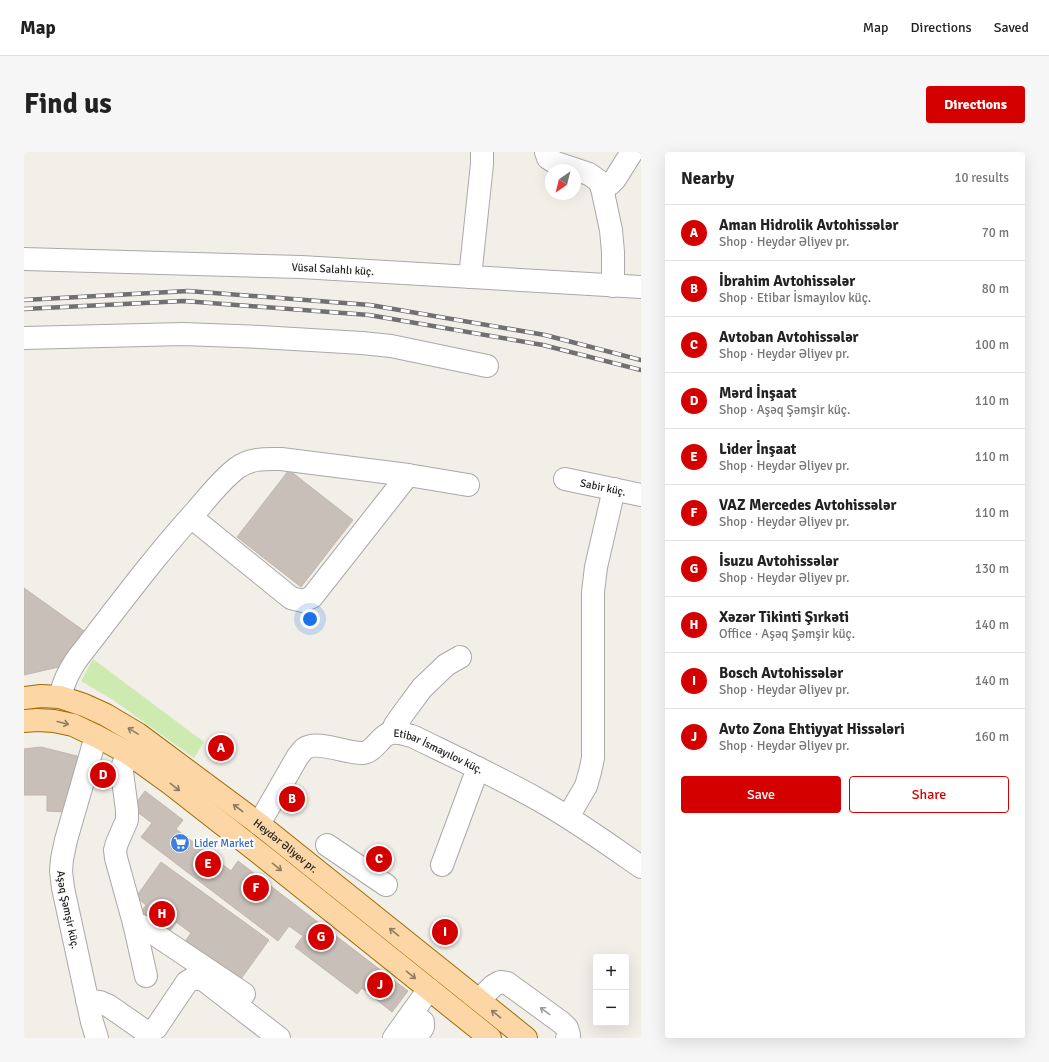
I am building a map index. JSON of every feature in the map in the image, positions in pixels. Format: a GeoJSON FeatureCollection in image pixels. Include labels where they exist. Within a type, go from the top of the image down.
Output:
{"type":"FeatureCollection","features":[{"type":"Feature","properties":{"kind":"main road","name":"Heydər Əliyev pr."},"geometry":{"type":"LineString","coordinates":[[24,698],[41,696],[60,697],[106,714],[138,734],[259,824],[526,1038]]}},
{"type":"Feature","properties":{"kind":"main road","name":"Heydər Əliyev pr."},"geometry":{"type":"LineString","coordinates":[[24,721],[54,721],[73,725],[128,753],[268,860],[490,1038]]}},
{"type":"Feature","properties":{"kind":"street"},"geometry":{"type":"LineString","coordinates":[[470,277],[482,152]]}},
{"type":"Feature","properties":{"kind":"street"},"geometry":{"type":"LineString","coordinates":[[546,152],[548,158],[556,163],[589,174],[599,181],[602,188],[611,230],[613,286]]}},
{"type":"Feature","properties":{"kind":"street"},"geometry":{"type":"LineString","coordinates":[[602,188],[610,184],[615,179],[632,152]]}},
{"type":"Feature","properties":{"kind":"street","name":"Vüsal Salahlı küç."},"geometry":{"type":"LineString","coordinates":[[24,259],[301,267],[641,287]]}},
{"type":"Feature","properties":{"kind":"street"},"geometry":{"type":"LineString","coordinates":[[24,338],[183,334],[362,343],[390,346],[487,366]]}},
{"type":"Feature","properties":{"kind":"street"},"geometry":{"type":"LineString","coordinates":[[60,697],[68,674],[77,659],[146,570],[191,517],[237,467],[250,461],[280,459],[408,475],[468,485]]}},
{"type":"Feature","properties":{"kind":"street"},"geometry":{"type":"LineString","coordinates":[[191,517],[290,598],[303,601],[312,597],[408,475]]}},
{"type":"Feature","properties":{"kind":"street","name":"Sabir küç."},"geometry":{"type":"LineString","coordinates":[[565,479],[641,495]]}},
{"type":"Feature","properties":{"kind":"street"},"geometry":{"type":"LineString","coordinates":[[568,817],[586,786],[593,758],[593,592],[596,567],[614,489]]}},
{"type":"Feature","properties":{"kind":"street"},"geometry":{"type":"LineString","coordinates":[[392,732],[395,725],[422,688],[446,665],[460,657]]}},
{"type":"Feature","properties":{"kind":"street","name":"Etibar İsmayılov küç."},"geometry":{"type":"LineString","coordinates":[[259,824],[298,756],[305,749],[312,746],[322,746],[363,753],[369,751],[392,732],[412,736],[540,800],[641,866]]}},
{"type":"Feature","properties":{"kind":"street","name":"Aşəq Şəmşir küç."},"geometry":{"type":"LineString","coordinates":[[96,736],[66,840],[61,871],[63,888],[87,1000],[97,1038]]}},
{"type":"Feature","properties":{"kind":"street"},"geometry":{"type":"LineString","coordinates":[[128,753],[122,772],[127,810],[126,820],[115,850],[146,976]]}},
{"type":"Feature","properties":{"kind":"street"},"geometry":{"type":"LineString","coordinates":[[442,865],[478,768]]}},
{"type":"Feature","properties":{"kind":"street"},"geometry":{"type":"LineString","coordinates":[[327,845],[386,885]]}},
{"type":"Feature","properties":{"kind":"street"},"geometry":{"type":"LineString","coordinates":[[329,880],[346,858]]}},
{"type":"Feature","properties":{"kind":"street"},"geometry":{"type":"LineString","coordinates":[[134,923],[144,927],[244,994]]}},
{"type":"Feature","properties":{"kind":"street"},"geometry":{"type":"LineString","coordinates":[[87,1000],[100,1002],[109,1006],[142,1029],[149,1032],[156,1028],[187,982],[194,978],[204,980],[279,1038]]}},
{"type":"Feature","properties":{"kind":"street"},"geometry":{"type":"LineString","coordinates":[[479,1000],[493,986],[500,982],[507,983],[562,1023],[567,1028],[569,1036],[567,1038]]}},
{"type":"Feature","properties":{"kind":"street"},"geometry":{"type":"LineString","coordinates":[[394,1038],[429,989]]}},
{"type":"Feature","properties":{"kind":"street"},"geometry":{"type":"LineString","coordinates":[[412,1013],[423,1022],[423,1027],[416,1038]]}},
{"type":"Feature","properties":{"kind":"green space"},"geometry":{"type":"Polygon","coordinates":[[[93,659],[204,742],[194,758],[113,700],[81,681],[93,659]]]}},
{"type":"Feature","properties":{"kind":"building"},"geometry":{"type":"Polygon","coordinates":[[[289,470],[353,520],[301,587],[237,537],[289,470]]]}},
{"type":"Feature","properties":{"kind":"building"},"geometry":{"type":"Polygon","coordinates":[[[24,588],[87,633],[63,666],[24,675],[24,588]]]}},
{"type":"Feature","properties":{"kind":"building"},"geometry":{"type":"Polygon","coordinates":[[[41,747],[81,757],[64,812],[47,811],[47,795],[24,795],[24,749],[41,747]]]}},
{"type":"Feature","properties":{"kind":"building"},"geometry":{"type":"Polygon","coordinates":[[[145,791],[183,820],[176,829],[231,871],[238,861],[408,991],[392,1012],[362,988],[357,994],[295,947],[303,936],[289,926],[278,941],[141,837],[152,823],[132,808],[145,791]]]}},
{"type":"Feature","properties":{"kind":"building"},"geometry":{"type":"Polygon","coordinates":[[[161,862],[269,940],[238,983],[183,944],[191,933],[176,922],[168,934],[139,914],[146,905],[136,897],[161,862]]]}},
{"type":"Feature","properties":{"kind":"railway"},"geometry":{"type":"LineString","coordinates":[[24,300],[188,291],[370,305],[545,335],[641,360]]}},
{"type":"Feature","properties":{"kind":"railway"},"geometry":{"type":"LineString","coordinates":[[24,309],[184,301],[369,315],[543,345],[641,370]]}},
{"type":"Feature","properties":{"kind":"place","name":"Aman Hidrolik Avtohissələr"},"geometry":{"type":"Point","coordinates":[221,748]}},
{"type":"Feature","properties":{"kind":"place","name":"Mərd İnşaat"},"geometry":{"type":"Point","coordinates":[103,775]}},
{"type":"Feature","properties":{"kind":"place","name":"İbrahim Avtohissələr"},"geometry":{"type":"Point","coordinates":[292,799]}},
{"type":"Feature","properties":{"kind":"place","name":"Lider Market"},"geometry":{"type":"Point","coordinates":[180,843]}},
{"type":"Feature","properties":{"kind":"place","name":"Avtoban Avtohissələr"},"geometry":{"type":"Point","coordinates":[379,859]}},
{"type":"Feature","properties":{"kind":"place","name":"Lider İnşaat"},"geometry":{"type":"Point","coordinates":[208,864]}},
{"type":"Feature","properties":{"kind":"place","name":"VAZ Mercedes Avtohissələr"},"geometry":{"type":"Point","coordinates":[256,888]}},
{"type":"Feature","properties":{"kind":"place","name":"Xəzər Tikinti Şırkəti"},"geometry":{"type":"Point","coordinates":[162,914]}},
{"type":"Feature","properties":{"kind":"place","name":"Bosch Avtohissələr"},"geometry":{"type":"Point","coordinates":[445,932]}},
{"type":"Feature","properties":{"kind":"place","name":"İsuzu Avtohissələr"},"geometry":{"type":"Point","coordinates":[321,937]}},
{"type":"Feature","properties":{"kind":"place","name":"Avto Zona Ehtiyyat Hissələri"},"geometry":{"type":"Point","coordinates":[380,985]}}]}
